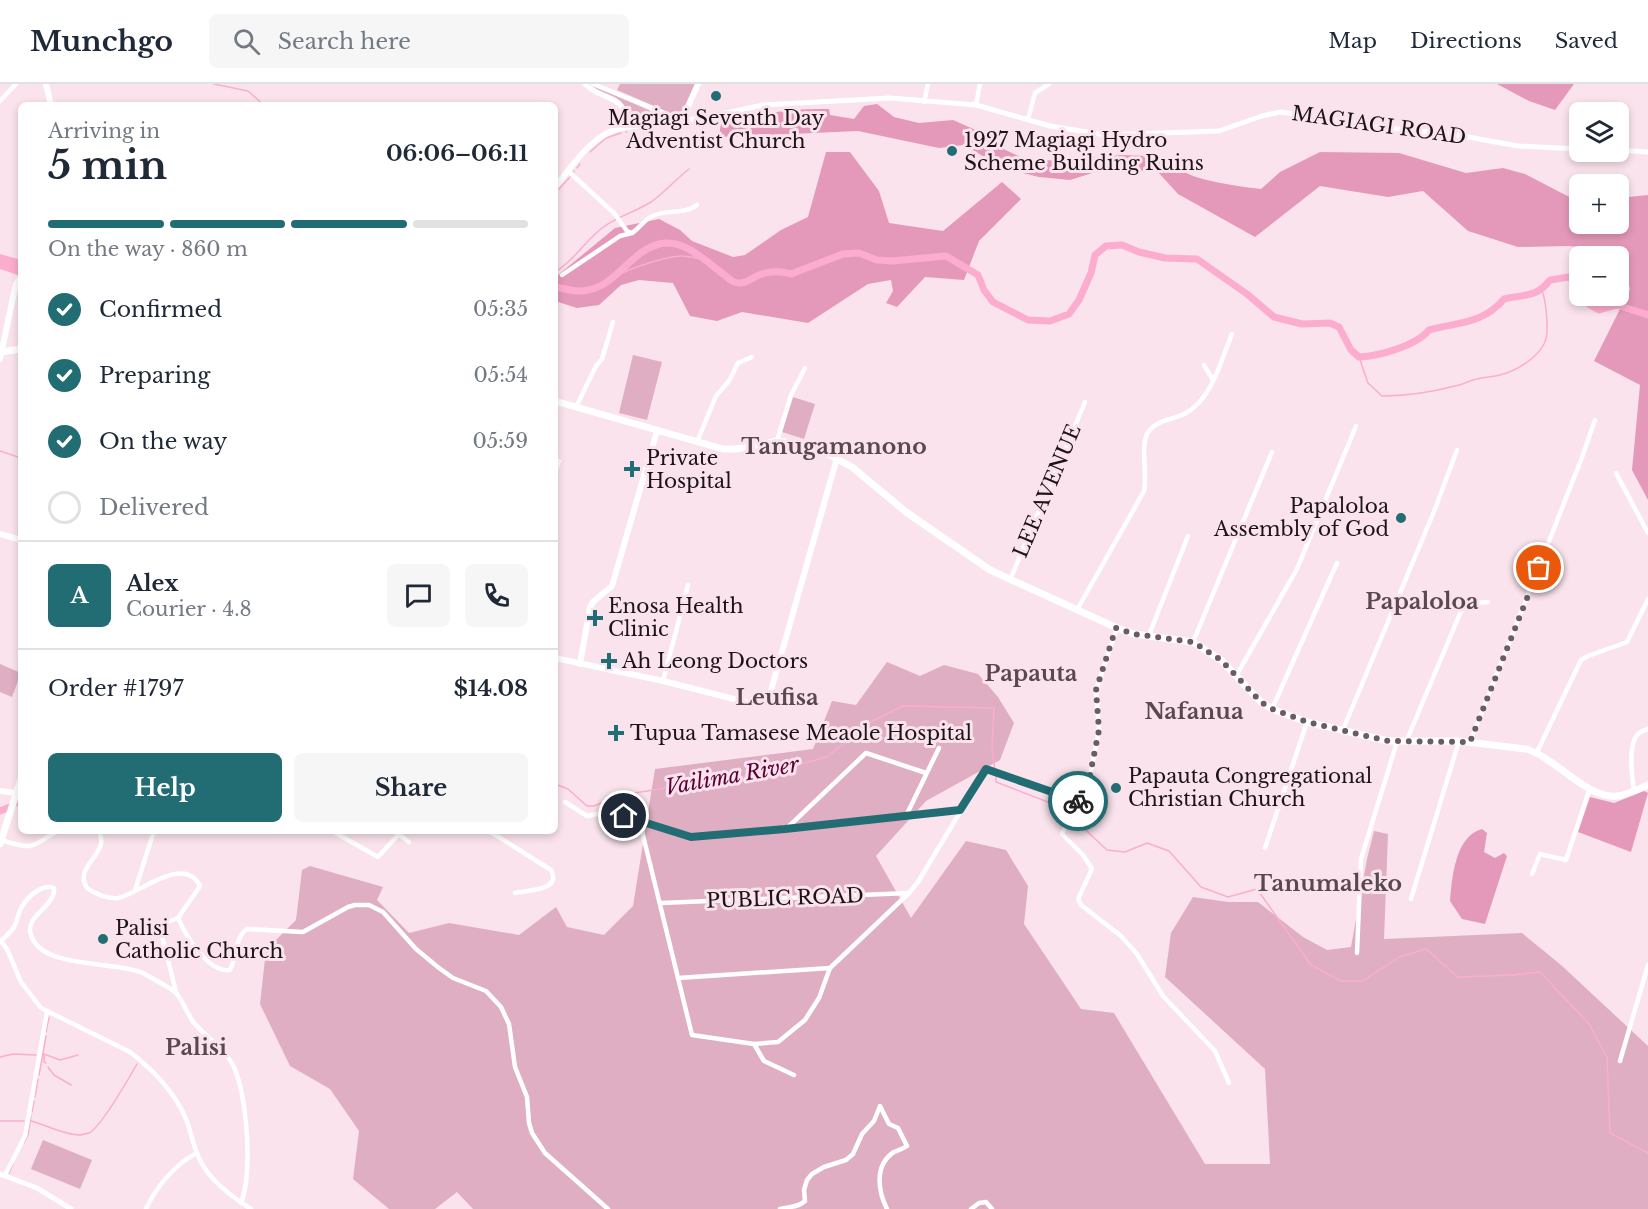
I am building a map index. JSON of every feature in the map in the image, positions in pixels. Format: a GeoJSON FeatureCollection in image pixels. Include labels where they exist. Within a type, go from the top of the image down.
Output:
{"type":"FeatureCollection","features":[{"type":"Feature","properties":{"kind":"main road"},"geometry":{"type":"LineString","coordinates":[[46,84],[50,102]]}},
{"type":"Feature","properties":{"kind":"main road"},"geometry":{"type":"LineString","coordinates":[[558,183],[605,134],[622,127],[682,120],[698,84]]}},
{"type":"Feature","properties":{"kind":"main road"},"geometry":{"type":"LineString","coordinates":[[0,359],[18,283]]}},
{"type":"Feature","properties":{"kind":"main road"},"geometry":{"type":"LineString","coordinates":[[1,351],[18,349]]}},
{"type":"Feature","properties":{"kind":"main road"},"geometry":{"type":"LineString","coordinates":[[558,402],[697,442],[730,449],[777,441],[815,449],[837,458],[852,467],[906,512],[990,570],[1116,628],[1134,634],[1193,642],[1221,660],[1261,702],[1272,709],[1307,722],[1342,732],[1397,742],[1459,741],[1526,749],[1537,752],[1590,789],[1611,796],[1619,796],[1648,785]]}},
{"type":"Feature","properties":{"kind":"main road"},"geometry":{"type":"LineString","coordinates":[[580,664],[590,608],[613,585],[657,431]]}},
{"type":"Feature","properties":{"kind":"main road"},"geometry":{"type":"LineString","coordinates":[[558,659],[663,681],[754,704],[763,703],[772,687],[837,458]]}},
{"type":"Feature","properties":{"kind":"main road"},"geometry":{"type":"LineString","coordinates":[[0,534],[18,539]]}},
{"type":"Feature","properties":{"kind":"main road"},"geometry":{"type":"LineString","coordinates":[[1,842],[18,788]]}},
{"type":"Feature","properties":{"kind":"main road"},"geometry":{"type":"LineString","coordinates":[[0,791],[16,794]]}},
{"type":"Feature","properties":{"kind":"street"},"geometry":{"type":"LineString","coordinates":[[0,101],[16,84]]}},
{"type":"Feature","properties":{"kind":"street"},"geometry":{"type":"LineString","coordinates":[[585,84],[623,107],[625,116],[622,127]]}},
{"type":"Feature","properties":{"kind":"street"},"geometry":{"type":"LineString","coordinates":[[593,84],[682,120]]}},
{"type":"Feature","properties":{"kind":"street"},"geometry":{"type":"LineString","coordinates":[[924,102],[928,84]]}},
{"type":"Feature","properties":{"kind":"street"},"geometry":{"type":"LineString","coordinates":[[976,105],[980,84]]}},
{"type":"Feature","properties":{"kind":"street"},"geometry":{"type":"LineString","coordinates":[[1028,119],[1035,93],[1049,84]]}},
{"type":"Feature","properties":{"kind":"street","name":"MAGIAGI ROAD"},"geometry":{"type":"LineString","coordinates":[[682,120],[777,104],[883,98],[976,105],[1064,129],[1106,135],[1219,131],[1281,112],[1379,127],[1457,135],[1518,146],[1569,148]]}},
{"type":"Feature","properties":{"kind":"street"},"geometry":{"type":"LineString","coordinates":[[1629,151],[1648,152]]}},
{"type":"Feature","properties":{"kind":"street"},"geometry":{"type":"LineString","coordinates":[[568,171],[614,213],[627,231],[632,233]]}},
{"type":"Feature","properties":{"kind":"street"},"geometry":{"type":"LineString","coordinates":[[562,275],[620,236],[632,233],[647,219],[664,213],[692,210],[697,205]]}},
{"type":"Feature","properties":{"kind":"street"},"geometry":{"type":"LineString","coordinates":[[576,407],[602,358],[613,322]]}},
{"type":"Feature","properties":{"kind":"street"},"geometry":{"type":"LineString","coordinates":[[1077,610],[1144,491],[1147,479],[1144,446],[1149,431],[1157,424],[1185,414],[1199,403],[1213,380],[1232,334]]}},
{"type":"Feature","properties":{"kind":"street"},"geometry":{"type":"LineString","coordinates":[[697,442],[716,396],[729,381],[738,363],[752,357]]}},
{"type":"Feature","properties":{"kind":"street"},"geometry":{"type":"LineString","coordinates":[[1204,365],[1213,380]]}},
{"type":"Feature","properties":{"kind":"street"},"geometry":{"type":"LineString","coordinates":[[777,441],[791,395],[805,368]]}},
{"type":"Feature","properties":{"kind":"street","name":"LEE AVENUE"},"geometry":{"type":"LineString","coordinates":[[1010,580],[1084,402]]}},
{"type":"Feature","properties":{"kind":"street"},"geometry":{"type":"LineString","coordinates":[[1470,742],[1595,420]]}},
{"type":"Feature","properties":{"kind":"street"},"geometry":{"type":"LineString","coordinates":[[1236,676],[1297,569],[1356,426]]}},
{"type":"Feature","properties":{"kind":"street"},"geometry":{"type":"LineString","coordinates":[[1342,732],[1435,509],[1457,450]]}},
{"type":"Feature","properties":{"kind":"street"},"geometry":{"type":"LineString","coordinates":[[1193,642],[1272,452]]}},
{"type":"Feature","properties":{"kind":"street"},"geometry":{"type":"LineString","coordinates":[[1616,473],[1648,533]]}},
{"type":"Feature","properties":{"kind":"street"},"geometry":{"type":"LineString","coordinates":[[1149,635],[1188,536]]}},
{"type":"Feature","properties":{"kind":"street"},"geometry":{"type":"LineString","coordinates":[[1272,709],[1337,563]]}},
{"type":"Feature","properties":{"kind":"street"},"geometry":{"type":"LineString","coordinates":[[663,681],[688,585]]}},
{"type":"Feature","properties":{"kind":"street"},"geometry":{"type":"LineString","coordinates":[[1537,752],[1581,660],[1627,642],[1648,599]]}},
{"type":"Feature","properties":{"kind":"street"},"geometry":{"type":"LineString","coordinates":[[1406,742],[1464,604],[1488,602]]}},
{"type":"Feature","properties":{"kind":"street"},"geometry":{"type":"LineString","coordinates":[[1116,628],[1096,690],[1099,730],[1090,775],[1082,802],[1070,817],[1062,834],[1083,855],[1092,869],[1078,899],[1081,905],[1121,936],[1137,954],[1163,996],[1215,1051],[1229,1083]]}},
{"type":"Feature","properties":{"kind":"street"},"geometry":{"type":"LineString","coordinates":[[1265,848],[1307,722]]}},
{"type":"Feature","properties":{"kind":"street"},"geometry":{"type":"LineString","coordinates":[[1634,791],[1631,759],[1635,738],[1639,733],[1648,729]]}},
{"type":"Feature","properties":{"kind":"street"},"geometry":{"type":"LineString","coordinates":[[1411,899],[1459,741]]}},
{"type":"Feature","properties":{"kind":"street"},"geometry":{"type":"LineString","coordinates":[[1356,953],[1361,860],[1397,742]]}},
{"type":"Feature","properties":{"kind":"street"},"geometry":{"type":"LineString","coordinates":[[906,816],[939,748]]}},
{"type":"Feature","properties":{"kind":"street"},"geometry":{"type":"LineString","coordinates":[[785,829],[867,753],[926,773]]}},
{"type":"Feature","properties":{"kind":"street","name":"PUBLIC ROAD"},"geometry":{"type":"LineString","coordinates":[[639,819],[692,1035],[754,1044],[778,1042],[804,1020],[819,998],[831,968],[918,882],[986,769],[1082,802]]}},
{"type":"Feature","properties":{"kind":"street"},"geometry":{"type":"LineString","coordinates":[[1532,874],[1540,854],[1566,860],[1590,789]]}},
{"type":"Feature","properties":{"kind":"street"},"geometry":{"type":"LineString","coordinates":[[565,802],[587,816],[610,812],[639,819],[679,835],[691,837],[960,810]]}},
{"type":"Feature","properties":{"kind":"street"},"geometry":{"type":"LineString","coordinates":[[1,842],[25,847],[32,846],[52,834]]}},
{"type":"Feature","properties":{"kind":"street"},"geometry":{"type":"LineString","coordinates":[[100,834],[101,843],[98,852],[84,871],[84,884],[92,892],[109,897],[119,897],[166,876],[185,875],[195,879],[200,886],[178,918],[165,921],[161,928],[176,992],[187,1014],[234,1067],[243,1105],[248,1143],[245,1189],[241,1203]]}},
{"type":"Feature","properties":{"kind":"street"},"geometry":{"type":"LineString","coordinates":[[135,891],[153,834]]}},
{"type":"Feature","properties":{"kind":"street"},"geometry":{"type":"LineString","coordinates":[[338,834],[378,856],[395,834]]}},
{"type":"Feature","properties":{"kind":"street"},"geometry":{"type":"LineString","coordinates":[[397,834],[409,842]]}},
{"type":"Feature","properties":{"kind":"street"},"geometry":{"type":"LineString","coordinates":[[494,834],[551,870],[553,874],[552,883],[547,887],[515,893]]}},
{"type":"Feature","properties":{"kind":"street"},"geometry":{"type":"LineString","coordinates":[[176,992],[143,973],[118,966],[57,958],[36,945],[30,934],[30,928],[35,918],[54,897],[54,888],[43,888],[28,898],[22,905],[12,930],[0,940],[21,982],[41,1008],[130,1052],[142,1061],[178,1104],[192,1135],[197,1153],[213,1179],[251,1209]]}},
{"type":"Feature","properties":{"kind":"street","name":"PUBLIC ROAD"},"geometry":{"type":"LineString","coordinates":[[661,903],[909,893]]}},
{"type":"Feature","properties":{"kind":"street"},"geometry":{"type":"LineString","coordinates":[[178,918],[187,936],[204,957],[219,969],[230,970],[241,935],[247,929],[303,932],[355,905],[377,908],[432,963],[453,978],[486,991],[497,1002],[508,1024],[515,1067],[527,1097],[529,1123],[540,1148],[608,1209]]}},
{"type":"Feature","properties":{"kind":"street"},"geometry":{"type":"LineString","coordinates":[[1620,1061],[1648,964]]}},
{"type":"Feature","properties":{"kind":"street"},"geometry":{"type":"LineString","coordinates":[[678,978],[831,968]]}},
{"type":"Feature","properties":{"kind":"street"},"geometry":{"type":"LineString","coordinates":[[47,1012],[25,1136],[2,1175],[37,1188],[71,1209]]}},
{"type":"Feature","properties":{"kind":"street"},"geometry":{"type":"LineString","coordinates":[[754,1044],[764,1061],[794,1075]]}},
{"type":"Feature","properties":{"kind":"street"},"geometry":{"type":"LineString","coordinates":[[780,1209],[795,1208],[806,1201],[804,1190],[812,1174],[824,1167],[846,1161],[853,1154],[862,1134],[873,1121],[880,1106],[889,1124],[898,1128],[907,1146],[894,1152],[885,1161],[879,1173],[879,1187],[887,1209]]}},
{"type":"Feature","properties":{"kind":"street"},"geometry":{"type":"LineString","coordinates":[[146,1209],[153,1195],[168,1176],[189,1157],[197,1153]]}},
{"type":"Feature","properties":{"kind":"street"},"geometry":{"type":"LineString","coordinates":[[971,1209],[979,1203],[986,1202],[992,1209]]}},
{"type":"Feature","properties":{"kind":"shaded area"},"geometry":{"type":"Polygon","coordinates":[[[620,84],[696,84],[686,109],[675,115],[617,90],[620,84]]]}},
{"type":"Feature","properties":{"kind":"shaded area"},"geometry":{"type":"Polygon","coordinates":[[[1497,84],[1574,84],[1555,110],[1529,101],[1497,84]]]}},
{"type":"Feature","properties":{"kind":"shaded area"},"geometry":{"type":"Polygon","coordinates":[[[591,85],[669,120],[629,122],[627,112],[620,101],[591,85]]]}},
{"type":"Feature","properties":{"kind":"shaded area"},"geometry":{"type":"Polygon","coordinates":[[[877,104],[894,117],[919,123],[953,120],[978,131],[999,147],[1023,158],[1058,161],[1122,155],[1170,157],[1190,175],[1220,183],[1261,189],[1280,172],[1320,152],[1399,153],[1466,173],[1503,168],[1525,174],[1569,197],[1569,234],[1629,234],[1629,197],[1648,195],[1648,500],[1632,470],[1640,385],[1594,361],[1622,306],[1629,306],[1629,246],[1518,247],[1468,231],[1423,191],[1388,197],[1320,186],[1255,237],[1178,194],[1157,171],[1102,170],[1070,180],[1039,177],[1003,168],[964,145],[939,148],[858,131],[719,137],[721,122],[734,119],[802,109],[829,109],[830,115],[854,119],[864,106],[877,104]]]}},
{"type":"Feature","properties":{"kind":"shaded area"},"geometry":{"type":"Polygon","coordinates":[[[826,152],[850,152],[879,191],[889,223],[943,231],[1002,182],[1021,199],[979,241],[964,280],[925,277],[897,307],[886,303],[893,291],[891,280],[868,284],[808,323],[742,312],[717,321],[690,316],[673,283],[639,280],[621,285],[599,305],[577,308],[558,302],[558,275],[615,228],[659,219],[680,230],[692,241],[733,257],[745,255],[781,230],[808,217],[826,152]]]}},
{"type":"Feature","properties":{"kind":"shaded area"},"geometry":{"type":"Polygon","coordinates":[[[0,254],[18,259],[18,275],[0,269],[0,254]]]}},
{"type":"Feature","properties":{"kind":"shaded area"},"geometry":{"type":"Polygon","coordinates":[[[633,355],[662,362],[647,420],[619,413],[633,355]]]}},
{"type":"Feature","properties":{"kind":"shaded area"},"geometry":{"type":"Polygon","coordinates":[[[793,397],[815,404],[804,439],[782,432],[793,397]]]}},
{"type":"Feature","properties":{"kind":"shaded area"},"geometry":{"type":"Polygon","coordinates":[[[887,662],[920,676],[944,665],[978,674],[998,697],[1014,723],[1000,760],[926,801],[876,856],[911,918],[966,841],[1006,850],[1028,886],[1024,924],[1081,1009],[1114,1013],[1205,1164],[1270,1164],[1265,1069],[1165,977],[1171,933],[1193,897],[1228,902],[1258,902],[1303,937],[1327,950],[1351,947],[1374,831],[1388,834],[1384,939],[1522,933],[1561,965],[1648,1046],[1648,1209],[473,1209],[457,1192],[435,1209],[389,1209],[353,1179],[359,1131],[330,1089],[290,1066],[260,1004],[266,950],[296,920],[302,870],[310,866],[383,887],[377,900],[409,933],[449,923],[519,935],[556,907],[567,927],[604,935],[633,906],[655,769],[813,749],[832,701],[856,705],[887,662]]]}},
{"type":"Feature","properties":{"kind":"shaded area"},"geometry":{"type":"Polygon","coordinates":[[[0,664],[18,672],[18,681],[12,697],[0,692],[0,664]]]}},
{"type":"Feature","properties":{"kind":"shaded area"},"geometry":{"type":"Polygon","coordinates":[[[1644,791],[1648,793],[1631,852],[1578,832],[1590,797],[1614,803],[1644,791]]]}},
{"type":"Feature","properties":{"kind":"shaded area"},"geometry":{"type":"Polygon","coordinates":[[[1482,829],[1487,833],[1484,852],[1495,858],[1504,853],[1507,856],[1485,924],[1462,919],[1450,901],[1454,870],[1461,849],[1473,833],[1482,829]]]}},
{"type":"Feature","properties":{"kind":"shaded area"},"geometry":{"type":"Polygon","coordinates":[[[43,1140],[92,1160],[80,1189],[31,1169],[43,1140]]]}},
{"type":"Feature","properties":{"kind":"waterway"},"geometry":{"type":"LineString","coordinates":[[214,84],[248,91],[261,102]]}},
{"type":"Feature","properties":{"kind":"waterway"},"geometry":{"type":"LineString","coordinates":[[590,152],[606,138],[621,133]]}},
{"type":"Feature","properties":{"kind":"waterway"},"geometry":{"type":"LineString","coordinates":[[577,168],[580,164]]}},
{"type":"Feature","properties":{"kind":"waterway"},"geometry":{"type":"LineString","coordinates":[[558,270],[602,228],[651,202],[689,169]]}},
{"type":"Feature","properties":{"kind":"waterway"},"geometry":{"type":"LineString","coordinates":[[559,189],[570,177]]}},
{"type":"Feature","properties":{"kind":"waterway"},"geometry":{"type":"LineString","coordinates":[[558,288],[579,291],[594,289],[604,284],[648,248],[668,243],[677,244],[694,252],[731,281],[738,283],[767,273],[791,274],[843,254],[859,253],[877,260],[892,261],[946,256],[978,275],[984,290],[993,302],[1028,320],[1050,321],[1069,314],[1079,300],[1091,273],[1095,255],[1106,246],[1122,245],[1165,258],[1197,259],[1247,294],[1274,317],[1302,324],[1330,323],[1339,327],[1351,350],[1359,357],[1397,349],[1415,341],[1429,330],[1479,318],[1504,299],[1535,293],[1550,280],[1569,277]]}},
{"type":"Feature","properties":{"kind":"waterway"},"geometry":{"type":"LineString","coordinates":[[614,277],[628,270],[667,258],[685,256],[705,260]]}},
{"type":"Feature","properties":{"kind":"waterway"},"geometry":{"type":"LineString","coordinates":[[1359,357],[1368,383],[1382,396],[1428,392],[1506,373],[1531,359],[1544,344],[1547,325],[1542,290]]}},
{"type":"Feature","properties":{"kind":"waterway"},"geometry":{"type":"LineString","coordinates":[[1592,306],[1599,310],[1613,306]]}},
{"type":"Feature","properties":{"kind":"waterway"},"geometry":{"type":"LineString","coordinates":[[1620,306],[1648,315]]}},
{"type":"Feature","properties":{"kind":"waterway"},"geometry":{"type":"LineString","coordinates":[[0,451],[18,457]]}},
{"type":"Feature","properties":{"kind":"waterway","name":"Vailima River"},"geometry":{"type":"LineString","coordinates":[[558,785],[568,789],[587,806],[594,806],[621,795],[766,773],[827,757],[871,722],[903,706],[994,708],[992,748],[995,771]]}},
{"type":"Feature","properties":{"kind":"waterway","name":"Vailima River"},"geometry":{"type":"LineString","coordinates":[[996,775],[996,782],[1061,807],[1107,850],[1125,852],[1147,843],[1169,851],[1201,887],[1228,897],[1257,889],[1311,965],[1341,981],[1363,981],[1399,957],[1426,949],[1458,977],[1540,972],[1589,1024],[1607,1057],[1610,1133],[1648,1153]]}},
{"type":"Feature","properties":{"kind":"waterway","name":"Vailima River"},"geometry":{"type":"LineString","coordinates":[[0,811],[18,801]]}},
{"type":"Feature","properties":{"kind":"waterway"},"geometry":{"type":"LineString","coordinates":[[46,1032],[49,1017]]}},
{"type":"Feature","properties":{"kind":"waterway"},"geometry":{"type":"LineString","coordinates":[[39,1075],[46,1036]]}},
{"type":"Feature","properties":{"kind":"waterway"},"geometry":{"type":"LineString","coordinates":[[0,1057],[13,1054],[36,1055]]}},
{"type":"Feature","properties":{"kind":"waterway"},"geometry":{"type":"LineString","coordinates":[[44,1054],[60,1060],[78,1055]]}},
{"type":"Feature","properties":{"kind":"waterway"},"geometry":{"type":"LineString","coordinates":[[44,1054],[46,1063]]}},
{"type":"Feature","properties":{"kind":"waterway"},"geometry":{"type":"LineString","coordinates":[[31,1121],[67,1133],[80,1135],[89,1133],[107,1112],[137,1064]]}},
{"type":"Feature","properties":{"kind":"waterway"},"geometry":{"type":"LineString","coordinates":[[48,1067],[54,1075],[71,1085]]}},
{"type":"Feature","properties":{"kind":"waterway"},"geometry":{"type":"LineString","coordinates":[[35,1097],[38,1079]]}},
{"type":"Feature","properties":{"kind":"waterway"},"geometry":{"type":"LineString","coordinates":[[32,1112],[34,1101]]}},
{"type":"Feature","properties":{"kind":"waterway"},"geometry":{"type":"LineString","coordinates":[[24,1143],[28,1135],[31,1116]]}},
{"type":"Feature","properties":{"kind":"waterway"},"geometry":{"type":"LineString","coordinates":[[0,1121],[24,1121]]}},
{"type":"Feature","properties":{"kind":"waterway"},"geometry":{"type":"LineString","coordinates":[[9,1173],[13,1164]]}},
{"type":"Feature","properties":{"kind":"way so far"},"geometry":{"type":"LineString","coordinates":[[1078,801],[1082,802],[1090,775],[1099,730],[1096,690],[1116,628],[1134,634],[1193,642],[1221,660],[1261,702],[1272,709],[1307,722],[1388,741],[1470,742],[1539,568]]}},
{"type":"Feature","properties":{"kind":"place","name":"Magiagi Seventh Day Adventist Church"},"geometry":{"type":"Point","coordinates":[716,96]}},
{"type":"Feature","properties":{"kind":"place","name":"1927 Magiagi Hydro Scheme Building Ruins"},"geometry":{"type":"Point","coordinates":[952,151]}},
{"type":"Feature","properties":{"kind":"place","name":"Private Hospital"},"geometry":{"type":"Point","coordinates":[632,469]}},
{"type":"Feature","properties":{"kind":"place","name":"Papaloloa Assembly of God"},"geometry":{"type":"Point","coordinates":[1401,518]}},
{"type":"Feature","properties":{"kind":"place","name":"Enosa Health Clinic"},"geometry":{"type":"Point","coordinates":[595,618]}},
{"type":"Feature","properties":{"kind":"place","name":"Ah Leong Doctors"},"geometry":{"type":"Point","coordinates":[609,661]}},
{"type":"Feature","properties":{"kind":"place","name":"Tupua Tamasese Meaole Hospital"},"geometry":{"type":"Point","coordinates":[616,733]}},
{"type":"Feature","properties":{"kind":"place","name":"Papauta Congregational Christian Church"},"geometry":{"type":"Point","coordinates":[1116,788]}},
{"type":"Feature","properties":{"kind":"place","name":"Palisi Catholic Church"},"geometry":{"type":"Point","coordinates":[103,939]}},
{"type":"Feature","properties":{"kind":"district","name":"Tanugamanono"},"geometry":{"type":"Point","coordinates":[834,446]}},
{"type":"Feature","properties":{"kind":"district","name":"Papaloloa"},"geometry":{"type":"Point","coordinates":[1422,601]}},
{"type":"Feature","properties":{"kind":"district","name":"Papauta"},"geometry":{"type":"Point","coordinates":[1031,673]}},
{"type":"Feature","properties":{"kind":"district","name":"Leufisa"},"geometry":{"type":"Point","coordinates":[777,697]}},
{"type":"Feature","properties":{"kind":"district","name":"Nafanua"},"geometry":{"type":"Point","coordinates":[1194,711]}},
{"type":"Feature","properties":{"kind":"district","name":"Tanumaleko"},"geometry":{"type":"Point","coordinates":[1328,883]}},
{"type":"Feature","properties":{"kind":"district","name":"Palisi"},"geometry":{"type":"Point","coordinates":[196,1047]}},
{"type":"Feature","properties":{"kind":"route"},"geometry":{"type":"LineString","coordinates":[[624,816],[691,837],[960,810],[986,769],[1078,801]]}}]}
